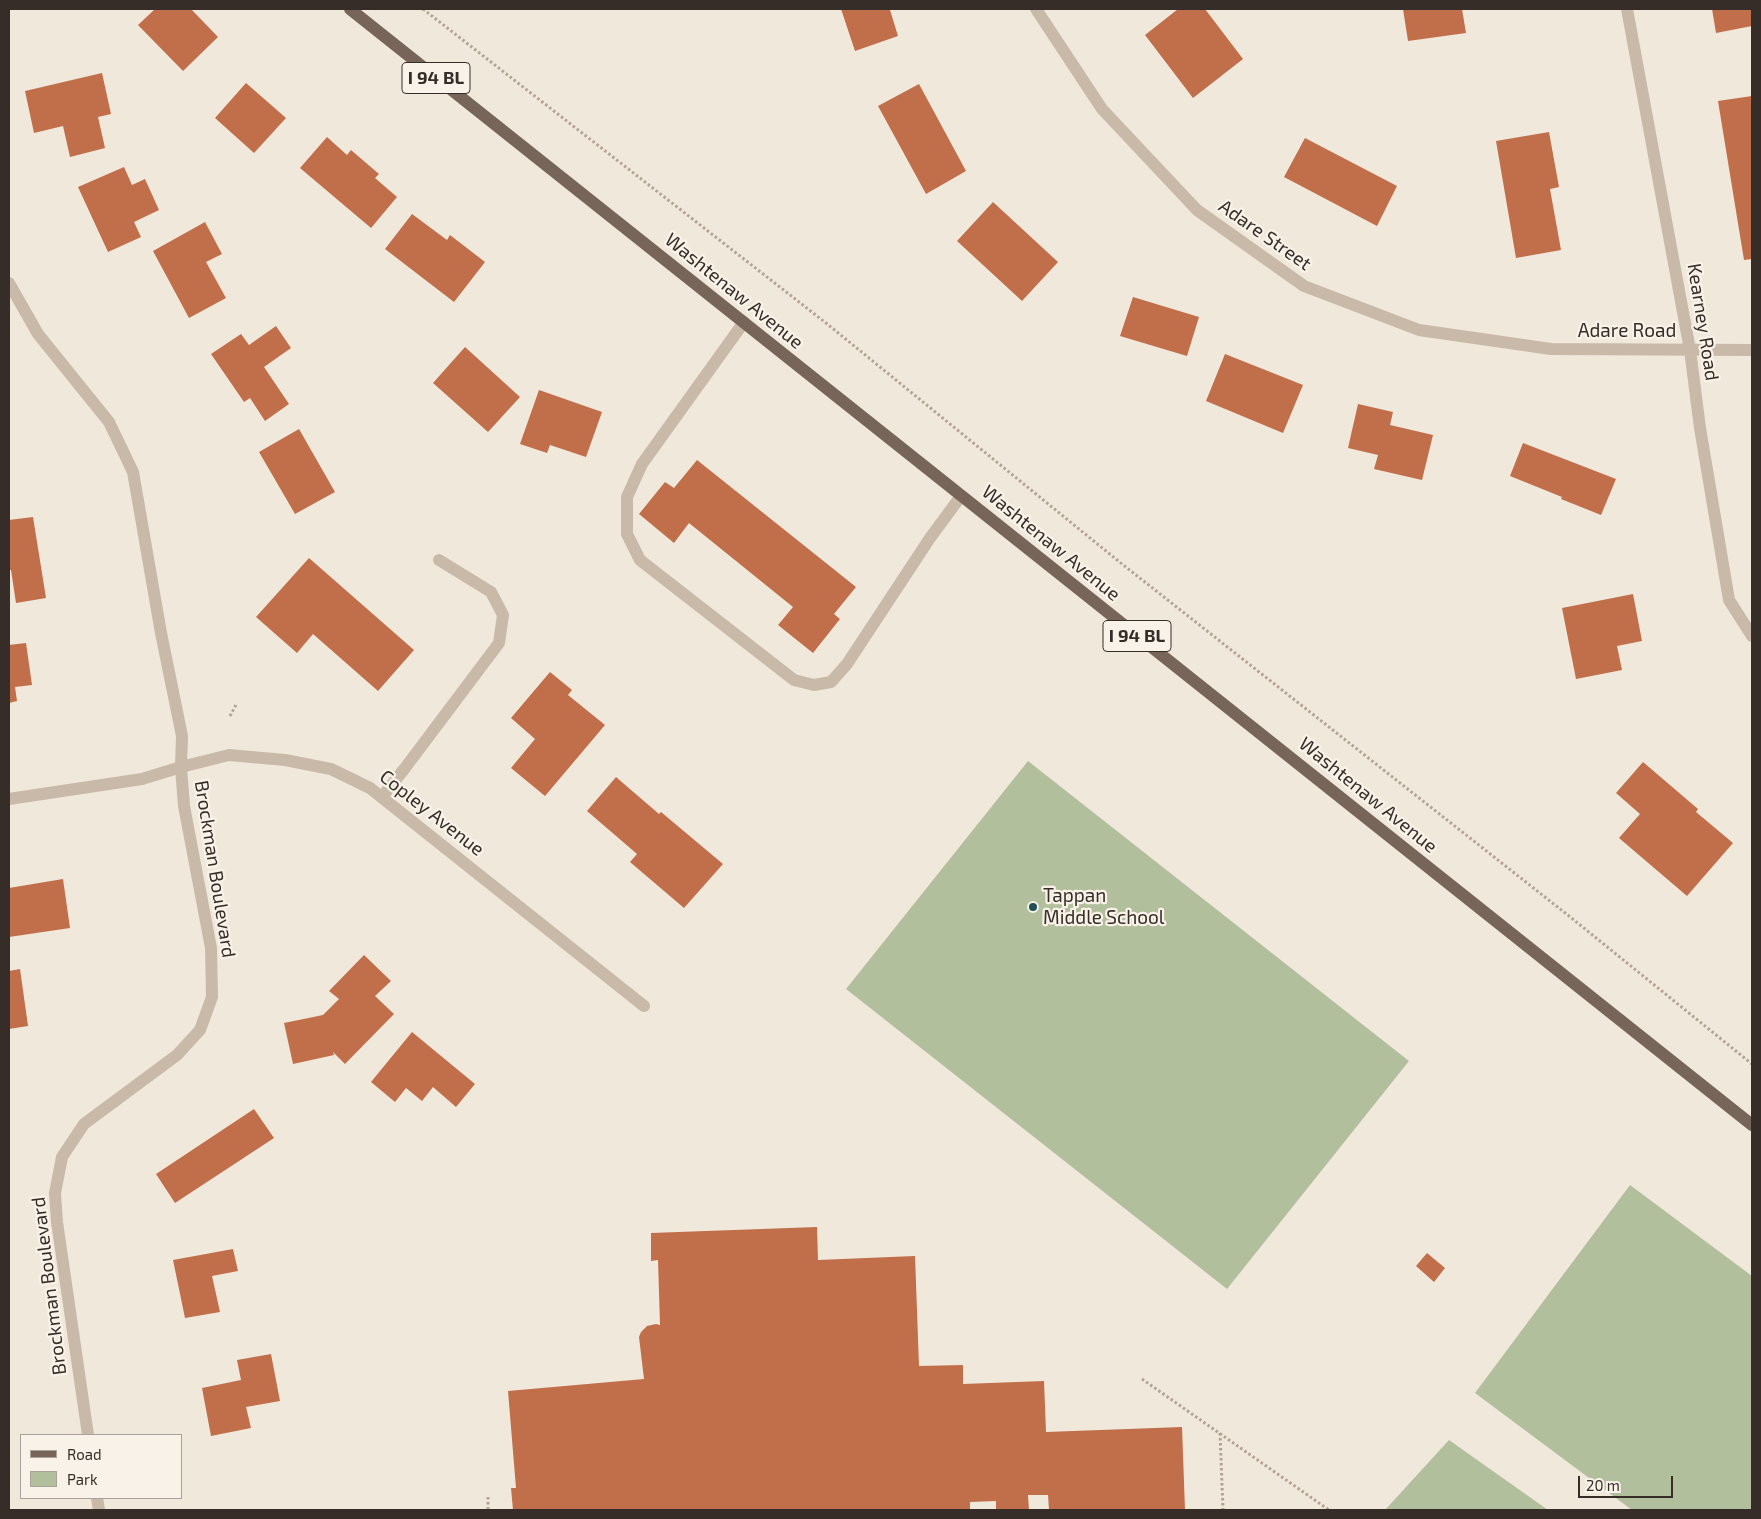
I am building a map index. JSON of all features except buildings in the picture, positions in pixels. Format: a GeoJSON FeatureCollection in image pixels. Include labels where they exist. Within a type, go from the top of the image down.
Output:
{"type":"FeatureCollection","features":[{"type":"Feature","properties":{"kind":"main road","name":"Washtenaw Avenue"},"geometry":{"type":"LineString","coordinates":[[350,9],[1752,1125]]}},
{"type":"Feature","properties":{"kind":"street","name":"Adare Street"},"geometry":{"type":"LineString","coordinates":[[1036,9],[1102,109],[1197,210],[1304,286],[1419,330],[1561,349]]}},
{"type":"Feature","properties":{"kind":"street","name":"Kearney Road"},"geometry":{"type":"LineString","coordinates":[[1627,9],[1690,350],[1700,428],[1729,600],[1752,636]]}},
{"type":"Feature","properties":{"kind":"street","name":"Brockman Boulevard"},"geometry":{"type":"LineString","coordinates":[[9,283],[38,334],[109,422],[133,472],[161,633],[182,736],[181,767],[184,806],[211,948],[212,997],[200,1030],[177,1055],[84,1124],[62,1157],[55,1193],[57,1222],[88,1434]]}},
{"type":"Feature","properties":{"kind":"street"},"geometry":{"type":"LineString","coordinates":[[744,322],[642,464],[627,497],[627,534],[640,560],[794,680],[814,685],[831,682],[847,664],[930,538],[961,496]]}},
{"type":"Feature","properties":{"kind":"street","name":"Adare Road"},"geometry":{"type":"LineString","coordinates":[[1561,349],[1752,350]]}},
{"type":"Feature","properties":{"kind":"street"},"geometry":{"type":"LineString","coordinates":[[382,797],[499,643],[503,614],[491,592],[438,560]]}},
{"type":"Feature","properties":{"kind":"street","name":"Copley Avenue"},"geometry":{"type":"LineString","coordinates":[[9,799],[142,779],[229,755],[285,760],[331,769],[370,788],[382,797],[644,1006]]}},
{"type":"Feature","properties":{"kind":"path"},"geometry":{"type":"LineString","coordinates":[[423,9],[826,323],[1122,564],[1568,916],[1752,1064]]}},
{"type":"Feature","properties":{"kind":"path"},"geometry":{"type":"LineString","coordinates":[[230,716],[237,702]]}},
{"type":"Feature","properties":{"kind":"path"},"geometry":{"type":"LineString","coordinates":[[1142,1379],[1220,1432],[1328,1510]]}},
{"type":"Feature","properties":{"kind":"path"},"geometry":{"type":"LineString","coordinates":[[1220,1432],[1223,1510]]}},
{"type":"Feature","properties":{"kind":"path"},"geometry":{"type":"LineString","coordinates":[[488,1497],[488,1510]]}},
{"type":"Feature","properties":{"kind":"green space"},"geometry":{"type":"Polygon","coordinates":[[[1028,761],[1409,1061],[1227,1289],[846,989],[1028,761]]]}},
{"type":"Feature","properties":{"kind":"green space"},"geometry":{"type":"Polygon","coordinates":[[[1630,1185],[1752,1276],[1752,1510],[1632,1510],[1475,1393],[1630,1185]]]}},
{"type":"Feature","properties":{"kind":"green space"},"geometry":{"type":"Polygon","coordinates":[[[1449,1440],[1548,1510],[1385,1510],[1449,1440]]]}},
{"type":"Feature","properties":{"kind":"place","name":"Tappan Middle School"},"geometry":{"type":"Point","coordinates":[1033,907]}}]}
